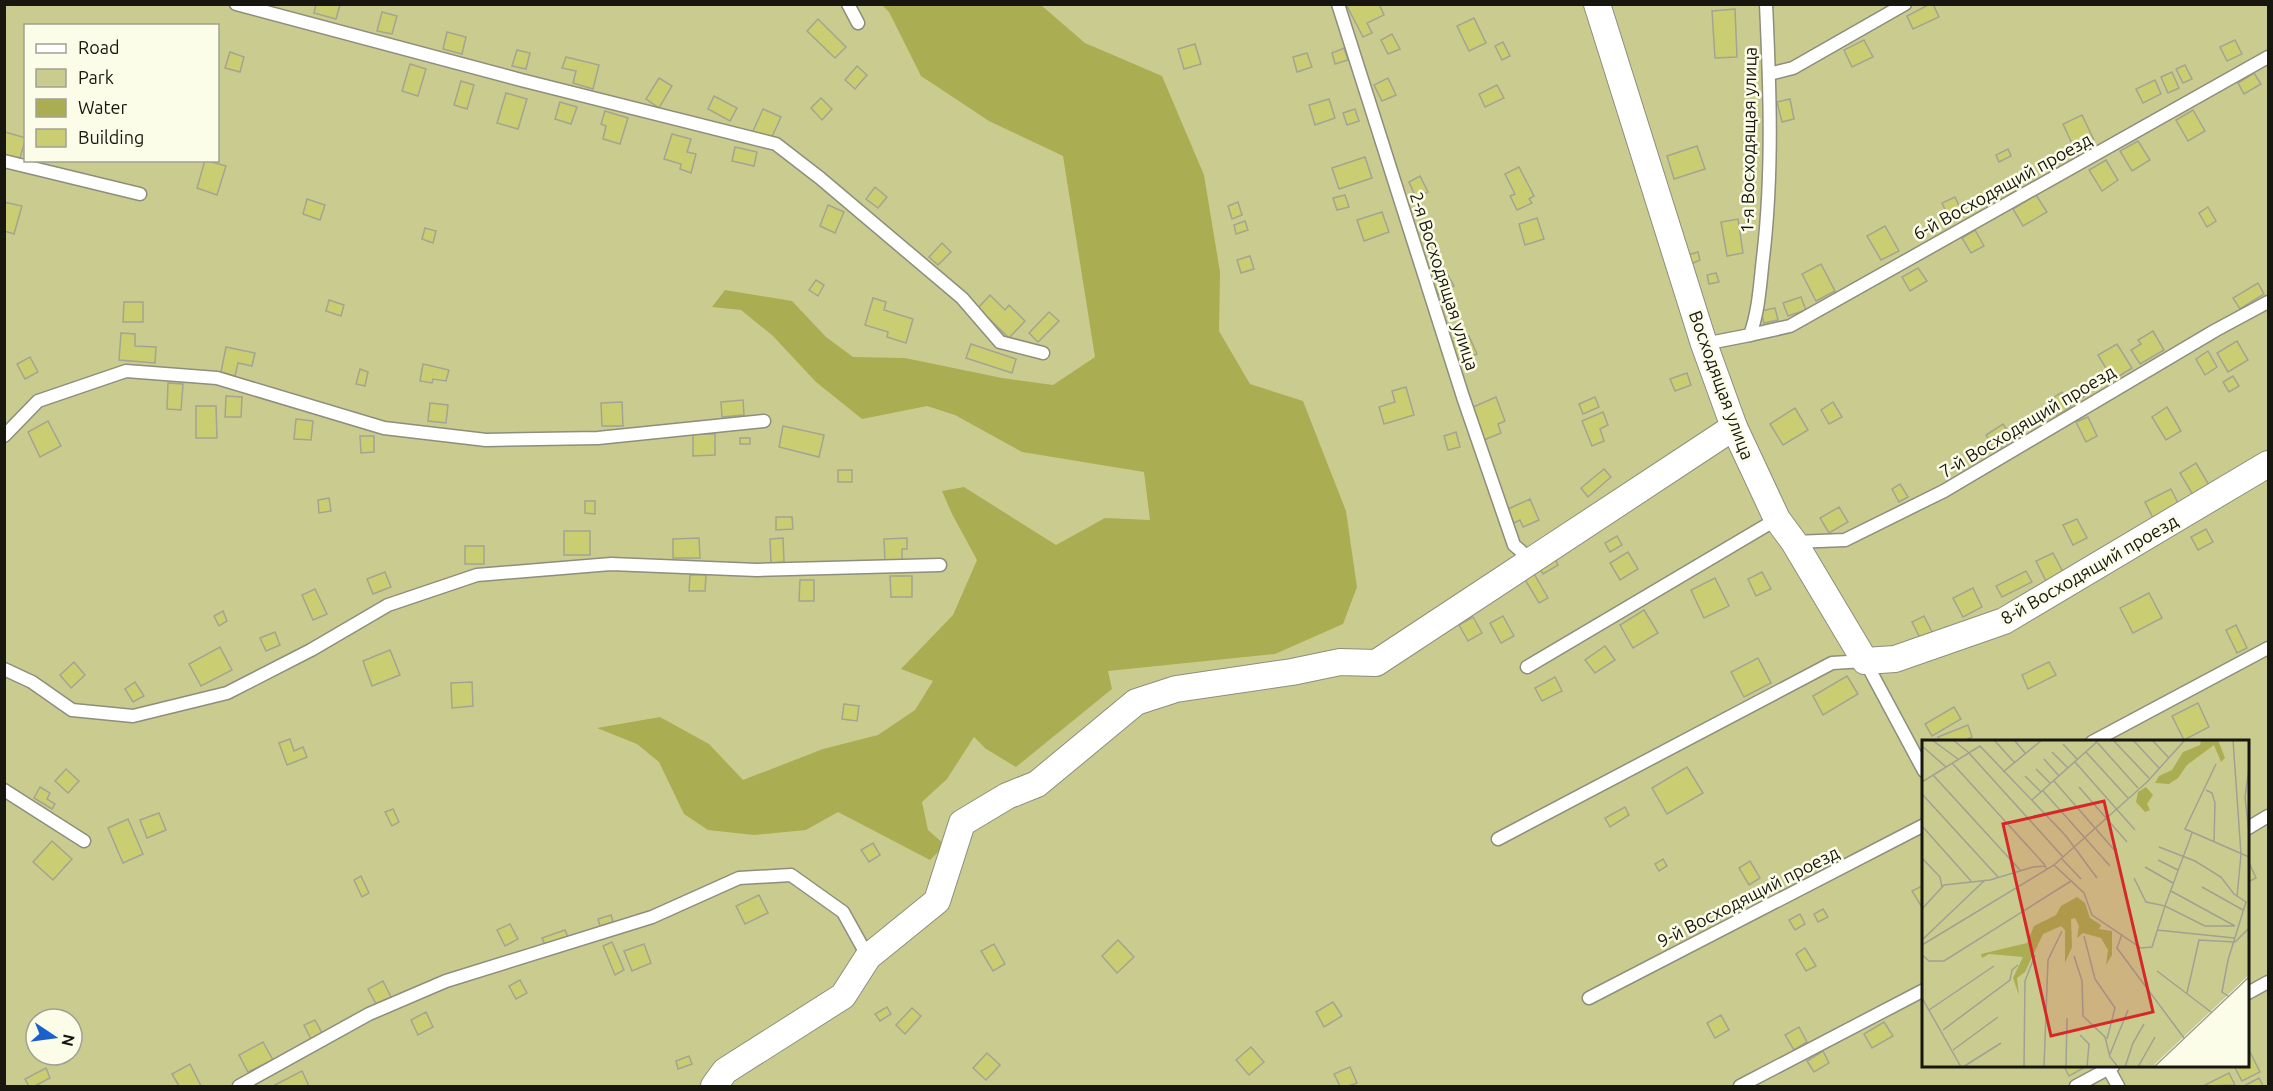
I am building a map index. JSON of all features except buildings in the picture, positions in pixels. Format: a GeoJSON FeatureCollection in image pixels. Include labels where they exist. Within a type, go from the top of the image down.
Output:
{"type":"FeatureCollection","features":[{"type":"Feature","properties":{"kind":"street","name":"Восходящая улица"},"geometry":{"type":"LineString","coordinates":[[1597,4],[1704,344],[1734,427],[1777,519],[1794,542],[1865,661]]}},
{"type":"Feature","properties":{"kind":"street"},"geometry":{"type":"LineString","coordinates":[[714,1086],[725,1071],[843,996],[868,957],[937,901],[962,823],[1007,796],[1037,784],[1136,702],[1176,689],[1292,672],[1340,662],[1376,663],[1734,427]]}},
{"type":"Feature","properties":{"kind":"street","name":"8-й Восходящий проезд"},"geometry":{"type":"LineString","coordinates":[[1865,661],[1895,659],[2004,621],[2268,464]]}},
{"type":"Feature","properties":{"kind":"lane"},"geometry":{"type":"LineString","coordinates":[[236,4],[520,80],[776,144],[820,178],[962,298],[1000,342],[1043,353]]}},
{"type":"Feature","properties":{"kind":"lane"},"geometry":{"type":"LineString","coordinates":[[848,4],[858,23]]}},
{"type":"Feature","properties":{"kind":"lane","name":"2-я Восходящая улица"},"geometry":{"type":"LineString","coordinates":[[1338,4],[1463,397],[1510,535],[1514,545],[1531,560]]}},
{"type":"Feature","properties":{"kind":"lane","name":"1-я Восходящая улица"},"geometry":{"type":"LineString","coordinates":[[1750,335],[1756,317],[1769,211],[1769,74],[1766,4]]}},
{"type":"Feature","properties":{"kind":"lane"},"geometry":{"type":"LineString","coordinates":[[1769,74],[1793,68],[1905,4]]}},
{"type":"Feature","properties":{"kind":"lane","name":"6-й Восходящий проезд"},"geometry":{"type":"LineString","coordinates":[[1750,335],[1790,326],[2268,57]]}},
{"type":"Feature","properties":{"kind":"lane"},"geometry":{"type":"LineString","coordinates":[[4,161],[141,195]]}},
{"type":"Feature","properties":{"kind":"lane","name":"7-й Восходящий проезд"},"geometry":{"type":"LineString","coordinates":[[1794,542],[1845,540],[1944,491],[2216,330],[2268,302]]}},
{"type":"Feature","properties":{"kind":"lane"},"geometry":{"type":"LineString","coordinates":[[1704,344],[1750,335]]}},
{"type":"Feature","properties":{"kind":"lane"},"geometry":{"type":"LineString","coordinates":[[4,436],[38,401],[126,371],[218,378],[384,428],[486,440],[598,438],[764,421]]}},
{"type":"Feature","properties":{"kind":"lane"},"geometry":{"type":"LineString","coordinates":[[1527,667],[1777,519]]}},
{"type":"Feature","properties":{"kind":"lane"},"geometry":{"type":"LineString","coordinates":[[4,669],[32,682],[72,710],[133,716],[227,693],[311,650],[388,605],[477,575],[611,564],[757,570],[940,565]]}},
{"type":"Feature","properties":{"kind":"lane"},"geometry":{"type":"LineString","coordinates":[[2094,740],[2268,648]]}},
{"type":"Feature","properties":{"kind":"lane"},"geometry":{"type":"LineString","coordinates":[[1498,839],[1832,663],[1865,661]]}},
{"type":"Feature","properties":{"kind":"lane","name":"Восходящая улица"},"geometry":{"type":"LineString","coordinates":[[1865,661],[1922,769]]}},
{"type":"Feature","properties":{"kind":"lane"},"geometry":{"type":"LineString","coordinates":[[4,790],[84,841]]}},
{"type":"Feature","properties":{"kind":"lane"},"geometry":{"type":"LineString","coordinates":[[2249,827],[2268,816]]}},
{"type":"Feature","properties":{"kind":"lane","name":"9-й Восходящий проезд"},"geometry":{"type":"LineString","coordinates":[[1589,998],[1922,826]]}},
{"type":"Feature","properties":{"kind":"lane"},"geometry":{"type":"LineString","coordinates":[[239,1086],[369,1014],[446,981],[652,917],[739,878],[791,875],[843,912],[868,957]]}},
{"type":"Feature","properties":{"kind":"lane"},"geometry":{"type":"LineString","coordinates":[[2249,992],[2268,982]]}},
{"type":"Feature","properties":{"kind":"lane"},"geometry":{"type":"LineString","coordinates":[[1740,1086],[1922,991]]}},
{"type":"Feature","properties":{"kind":"lane"},"geometry":{"type":"LineString","coordinates":[[2076,1086],[2107,1067]]}},
{"type":"Feature","properties":{"kind":"lane"},"geometry":{"type":"LineString","coordinates":[[2109,1067],[2118,1086]]}},
{"type":"Feature","properties":{"kind":"green space"},"geometry":{"type":"Polygon","coordinates":[[[5,5],[2268,5],[2268,1086],[5,1086],[5,5]]]}},
{"type":"Feature","properties":{"kind":"water"},"geometry":{"type":"Polygon","coordinates":[[[882,5],[1041,5],[1085,43],[1162,76],[1204,175],[1220,272],[1219,331],[1250,384],[1303,401],[1346,511],[1357,587],[1343,624],[1275,654],[1108,671],[1112,689],[1016,767],[986,749],[974,737],[947,779],[922,802],[928,830],[945,845],[930,860],[838,812],[806,830],[754,835],[708,830],[684,814],[659,762],[637,744],[597,728],[660,717],[709,744],[743,780],[823,749],[878,735],[915,710],[933,681],[901,669],[953,615],[977,560],[942,491],[964,487],[1056,545],[1105,518],[1150,520],[1144,472],[1022,452],[955,415],[927,406],[862,419],[816,382],[773,336],[741,310],[712,307],[725,290],[792,301],[826,337],[853,357],[905,358],[1002,378],[1053,385],[1095,357],[1063,156],[989,121],[921,76],[889,12],[882,5]]]}}]}
